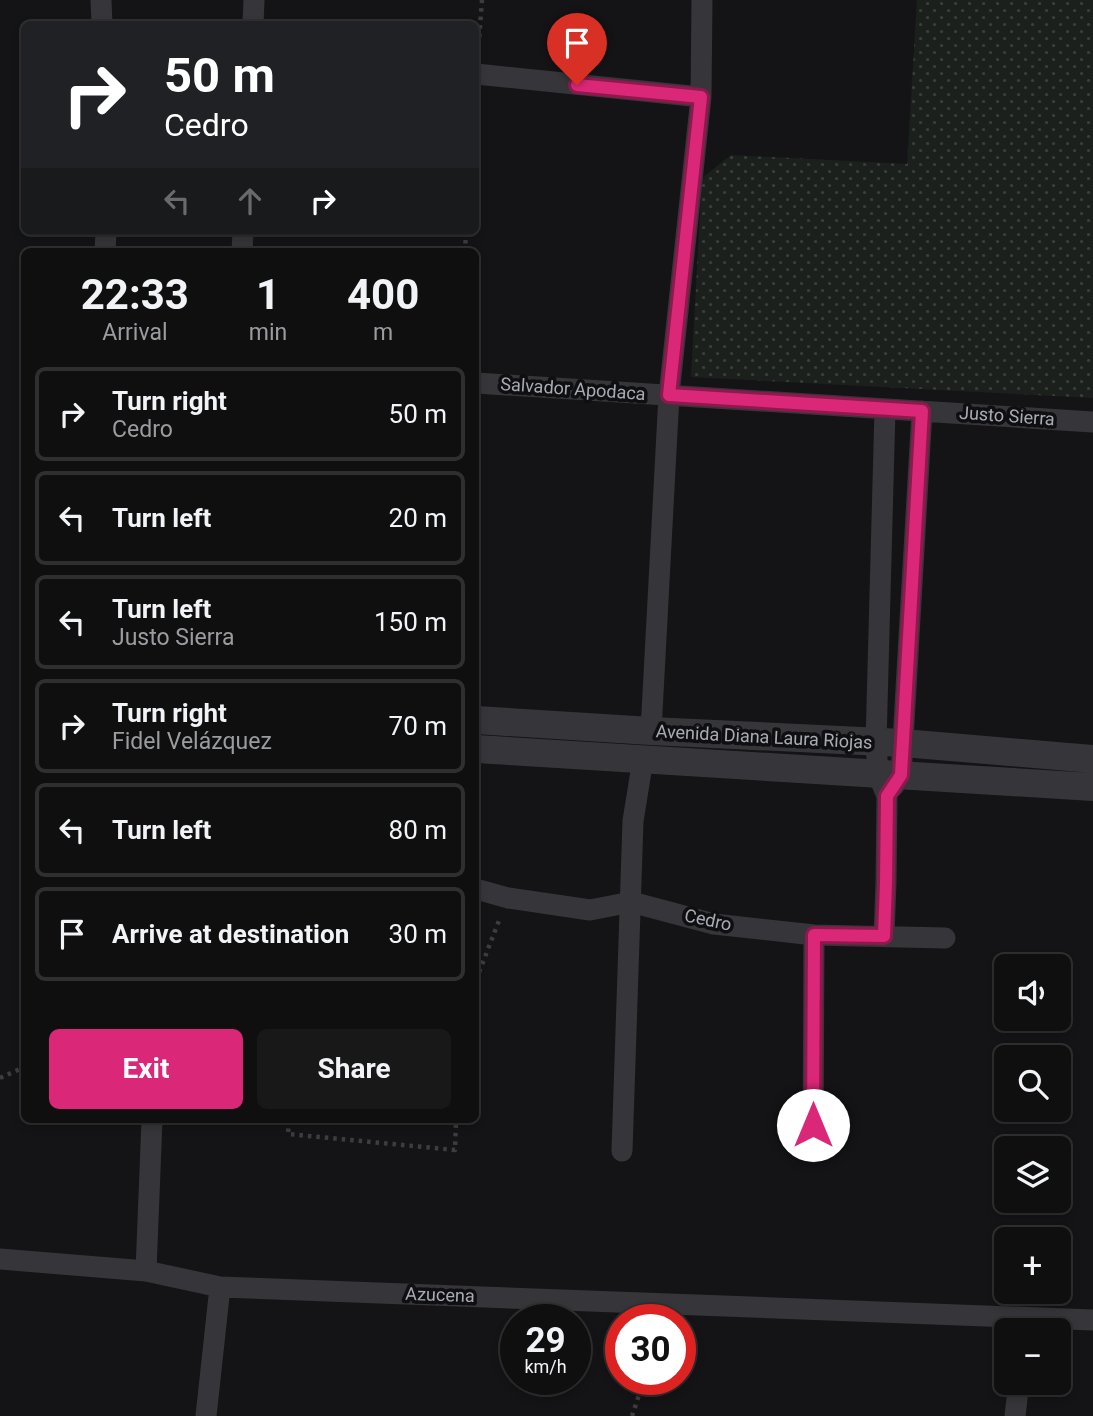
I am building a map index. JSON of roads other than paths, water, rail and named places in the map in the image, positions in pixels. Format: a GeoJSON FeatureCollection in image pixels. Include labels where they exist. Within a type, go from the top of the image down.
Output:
{"type":"FeatureCollection","features":[{"type":"Feature","properties":{"kind":"street"},"geometry":{"type":"LineString","coordinates":[[102,0],[103,21]]}},
{"type":"Feature","properties":{"kind":"street"},"geometry":{"type":"LineString","coordinates":[[253,21],[254,0]]}},
{"type":"Feature","properties":{"kind":"street"},"geometry":{"type":"LineString","coordinates":[[651,731],[669,395],[701,97],[702,0]]}},
{"type":"Feature","properties":{"kind":"street"},"geometry":{"type":"LineString","coordinates":[[479,74],[701,97]]}},
{"type":"Feature","properties":{"kind":"street","name":"Salvador Apodaca"},"geometry":{"type":"LineString","coordinates":[[479,383],[669,395]]}},
{"type":"Feature","properties":{"kind":"street","name":"Justo Sierra"},"geometry":{"type":"LineString","coordinates":[[669,395],[1093,422]]}},
{"type":"Feature","properties":{"kind":"street"},"geometry":{"type":"LineString","coordinates":[[884,936],[889,782],[885,409]]}},
{"type":"Feature","properties":{"kind":"street"},"geometry":{"type":"LineString","coordinates":[[889,743],[922,411]]}},
{"type":"Feature","properties":{"kind":"street","name":"Avenida Diana Laura Riojas"},"geometry":{"type":"LineString","coordinates":[[479,720],[889,743],[1093,759]]}},
{"type":"Feature","properties":{"kind":"street","name":"Avenida Diana Laura Riojas"},"geometry":{"type":"LineString","coordinates":[[479,749],[643,759],[889,782],[1093,787]]}},
{"type":"Feature","properties":{"kind":"street"},"geometry":{"type":"LineString","coordinates":[[622,1151],[633,821],[643,759]]}},
{"type":"Feature","properties":{"kind":"street","name":"Cedro"},"geometry":{"type":"LineString","coordinates":[[479,890],[508,898],[590,910],[631,902],[714,924],[814,935],[945,938]]}},
{"type":"Feature","properties":{"kind":"street"},"geometry":{"type":"LineString","coordinates":[[813,1152],[814,935]]}},
{"type":"Feature","properties":{"kind":"street"},"geometry":{"type":"LineString","coordinates":[[146,1271],[152,1123]]}},
{"type":"Feature","properties":{"kind":"street","name":"Azucena"},"geometry":{"type":"LineString","coordinates":[[0,1259],[146,1271],[220,1287],[994,1323]]}},
{"type":"Feature","properties":{"kind":"street"},"geometry":{"type":"LineString","coordinates":[[206,1416],[220,1287]]}},
{"type":"Feature","properties":{"kind":"street","name":"Azucena"},"geometry":{"type":"LineString","coordinates":[[1071,1321],[1093,1320]]}},
{"type":"Feature","properties":{"kind":"street"},"geometry":{"type":"LineString","coordinates":[[1015,1416],[1017,1395]]}}]}
